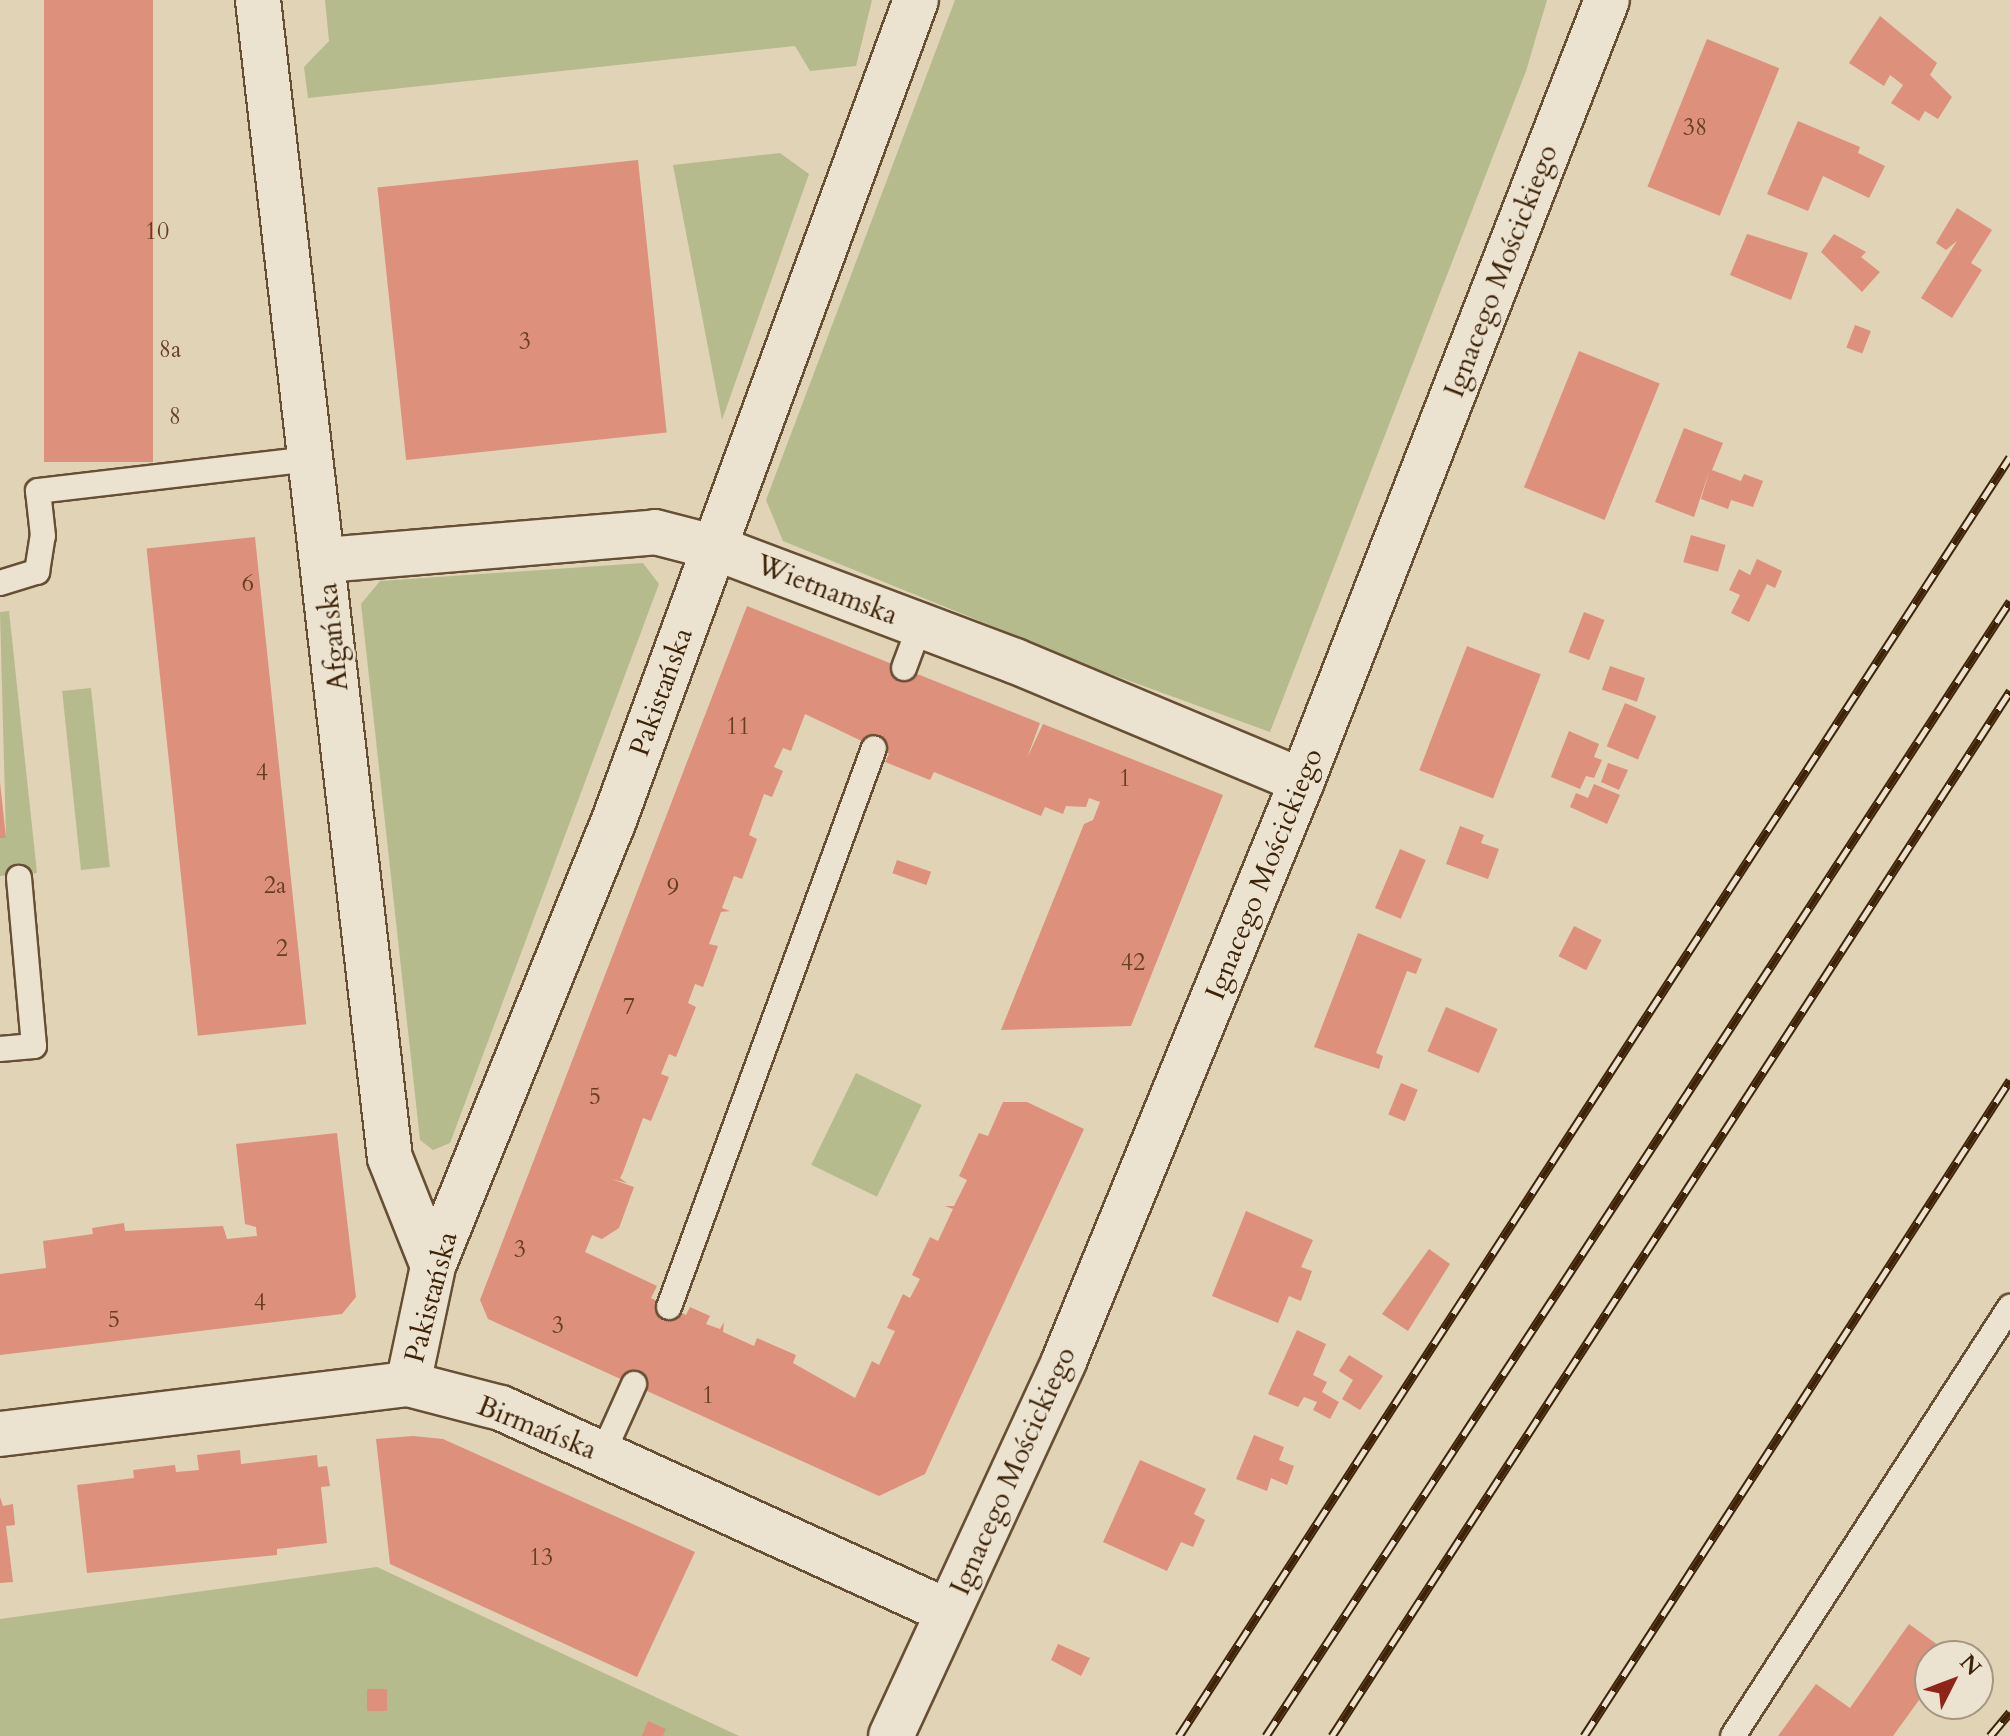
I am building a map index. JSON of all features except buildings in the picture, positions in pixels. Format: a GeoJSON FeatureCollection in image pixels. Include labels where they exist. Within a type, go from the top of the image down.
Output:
{"type":"FeatureCollection","features":[{"type":"Feature","properties":{"kind":"street","name":"Afgańska"},"geometry":{"type":"LineString","coordinates":[[258,0],[325,560],[390,1158],[433,1266]]}},
{"type":"Feature","properties":{"kind":"street","name":"Pakistańska"},"geometry":{"type":"LineString","coordinates":[[408,1384],[433,1266],[613,823],[916,0]]}},
{"type":"Feature","properties":{"kind":"street","name":"Ignacego Mościckiego"},"geometry":{"type":"LineString","coordinates":[[891,1736],[1064,1361],[1302,781],[1607,0]]}},
{"type":"Feature","properties":{"kind":"street","name":"Wietnamska"},"geometry":{"type":"LineString","coordinates":[[325,560],[655,532],[713,547],[920,625],[1302,781]]}},
{"type":"Feature","properties":{"kind":"street","name":"Birmańska"},"geometry":{"type":"LineString","coordinates":[[0,1434],[408,1384],[501,1408],[948,1612]]}},
{"type":"Feature","properties":{"kind":"lane"},"geometry":{"type":"LineString","coordinates":[[0,583],[37,572],[43,536],[38,491],[311,459]]}},
{"type":"Feature","properties":{"kind":"lane"},"geometry":{"type":"LineString","coordinates":[[904,668],[920,625]]}},
{"type":"Feature","properties":{"kind":"lane"},"geometry":{"type":"LineString","coordinates":[[669,1307],[874,748]]}},
{"type":"Feature","properties":{"kind":"lane"},"geometry":{"type":"LineString","coordinates":[[0,1049],[34,1046],[19,878]]}},
{"type":"Feature","properties":{"kind":"lane"},"geometry":{"type":"LineString","coordinates":[[1733,1736],[2010,1307]]}},
{"type":"Feature","properties":{"kind":"lane"},"geometry":{"type":"LineString","coordinates":[[602,1455],[634,1384]]}},
{"type":"Feature","properties":{"kind":"green space"},"geometry":{"type":"Polygon","coordinates":[[[325,0],[872,0],[856,66],[810,71],[795,46],[308,98],[304,67],[329,41],[325,0]]]}},
{"type":"Feature","properties":{"kind":"green space"},"geometry":{"type":"Polygon","coordinates":[[[955,0],[1547,0],[1526,71],[1270,732],[1105,672],[783,541],[766,500],[955,0]]]}},
{"type":"Feature","properties":{"kind":"green space"},"geometry":{"type":"Polygon","coordinates":[[[780,153],[809,174],[722,420],[673,165],[780,153]]]}},
{"type":"Feature","properties":{"kind":"green space"},"geometry":{"type":"Polygon","coordinates":[[[643,563],[659,584],[450,1143],[433,1150],[420,1140],[361,604],[380,581],[643,563]]]}},
{"type":"Feature","properties":{"kind":"green space"},"geometry":{"type":"Polygon","coordinates":[[[9,611],[37,873],[0,876],[0,838],[6,837],[0,612],[9,611]]]}},
{"type":"Feature","properties":{"kind":"green space"},"geometry":{"type":"Polygon","coordinates":[[[91,688],[110,867],[81,870],[62,691],[91,688]]]}},
{"type":"Feature","properties":{"kind":"green space"},"geometry":{"type":"Polygon","coordinates":[[[856,1073],[922,1105],[877,1197],[811,1165],[856,1073]]]}},
{"type":"Feature","properties":{"kind":"green space"},"geometry":{"type":"Polygon","coordinates":[[[377,1567],[739,1736],[0,1736],[0,1619],[377,1567]]]}},
{"type":"Feature","properties":{"kind":"railway"},"geometry":{"type":"LineString","coordinates":[[1179,1736],[2010,457]]}},
{"type":"Feature","properties":{"kind":"railway"},"geometry":{"type":"LineString","coordinates":[[1266,1736],[2010,601]]}},
{"type":"Feature","properties":{"kind":"railway"},"geometry":{"type":"LineString","coordinates":[[1332,1736],[2010,691]]}},
{"type":"Feature","properties":{"kind":"railway"},"geometry":{"type":"LineString","coordinates":[[1584,1736],[2010,1080]]}},
{"type":"Feature","properties":{"kind":"railway"},"geometry":{"type":"LineString","coordinates":[[1990,1736],[2010,1712]]}}]}
